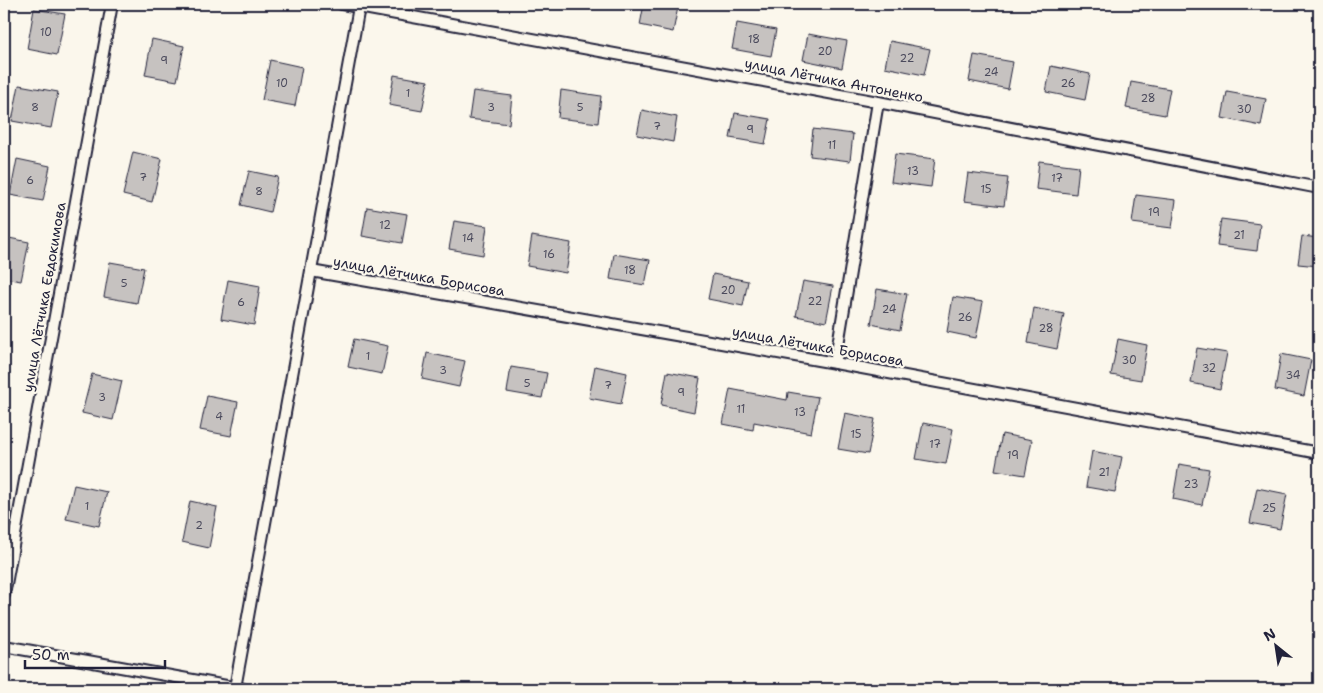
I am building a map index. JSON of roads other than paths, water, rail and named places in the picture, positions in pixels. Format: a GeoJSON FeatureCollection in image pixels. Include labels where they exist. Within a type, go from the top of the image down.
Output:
{"type":"FeatureCollection","features":[{"type":"Feature","properties":{"kind":"lane","name":"улица Лётчика Евдокимова"},"geometry":{"type":"LineString","coordinates":[[4,595],[112,4]]}},
{"type":"Feature","properties":{"kind":"lane","name":"улица Лётчика Антоненко"},"geometry":{"type":"LineString","coordinates":[[342,4],[878,102],[1319,188]]}},
{"type":"Feature","properties":{"kind":"lane","name":"улица Лётчика Борисова"},"geometry":{"type":"LineString","coordinates":[[239,688],[311,270],[359,7]]}},
{"type":"Feature","properties":{"kind":"lane"},"geometry":{"type":"LineString","coordinates":[[835,363],[878,102]]}},
{"type":"Feature","properties":{"kind":"lane","name":"улица Лётчика Борисова"},"geometry":{"type":"LineString","coordinates":[[311,270],[835,363],[1319,454]]}},
{"type":"Feature","properties":{"kind":"lane"},"geometry":{"type":"LineString","coordinates":[[4,646],[239,688]]}}]}
